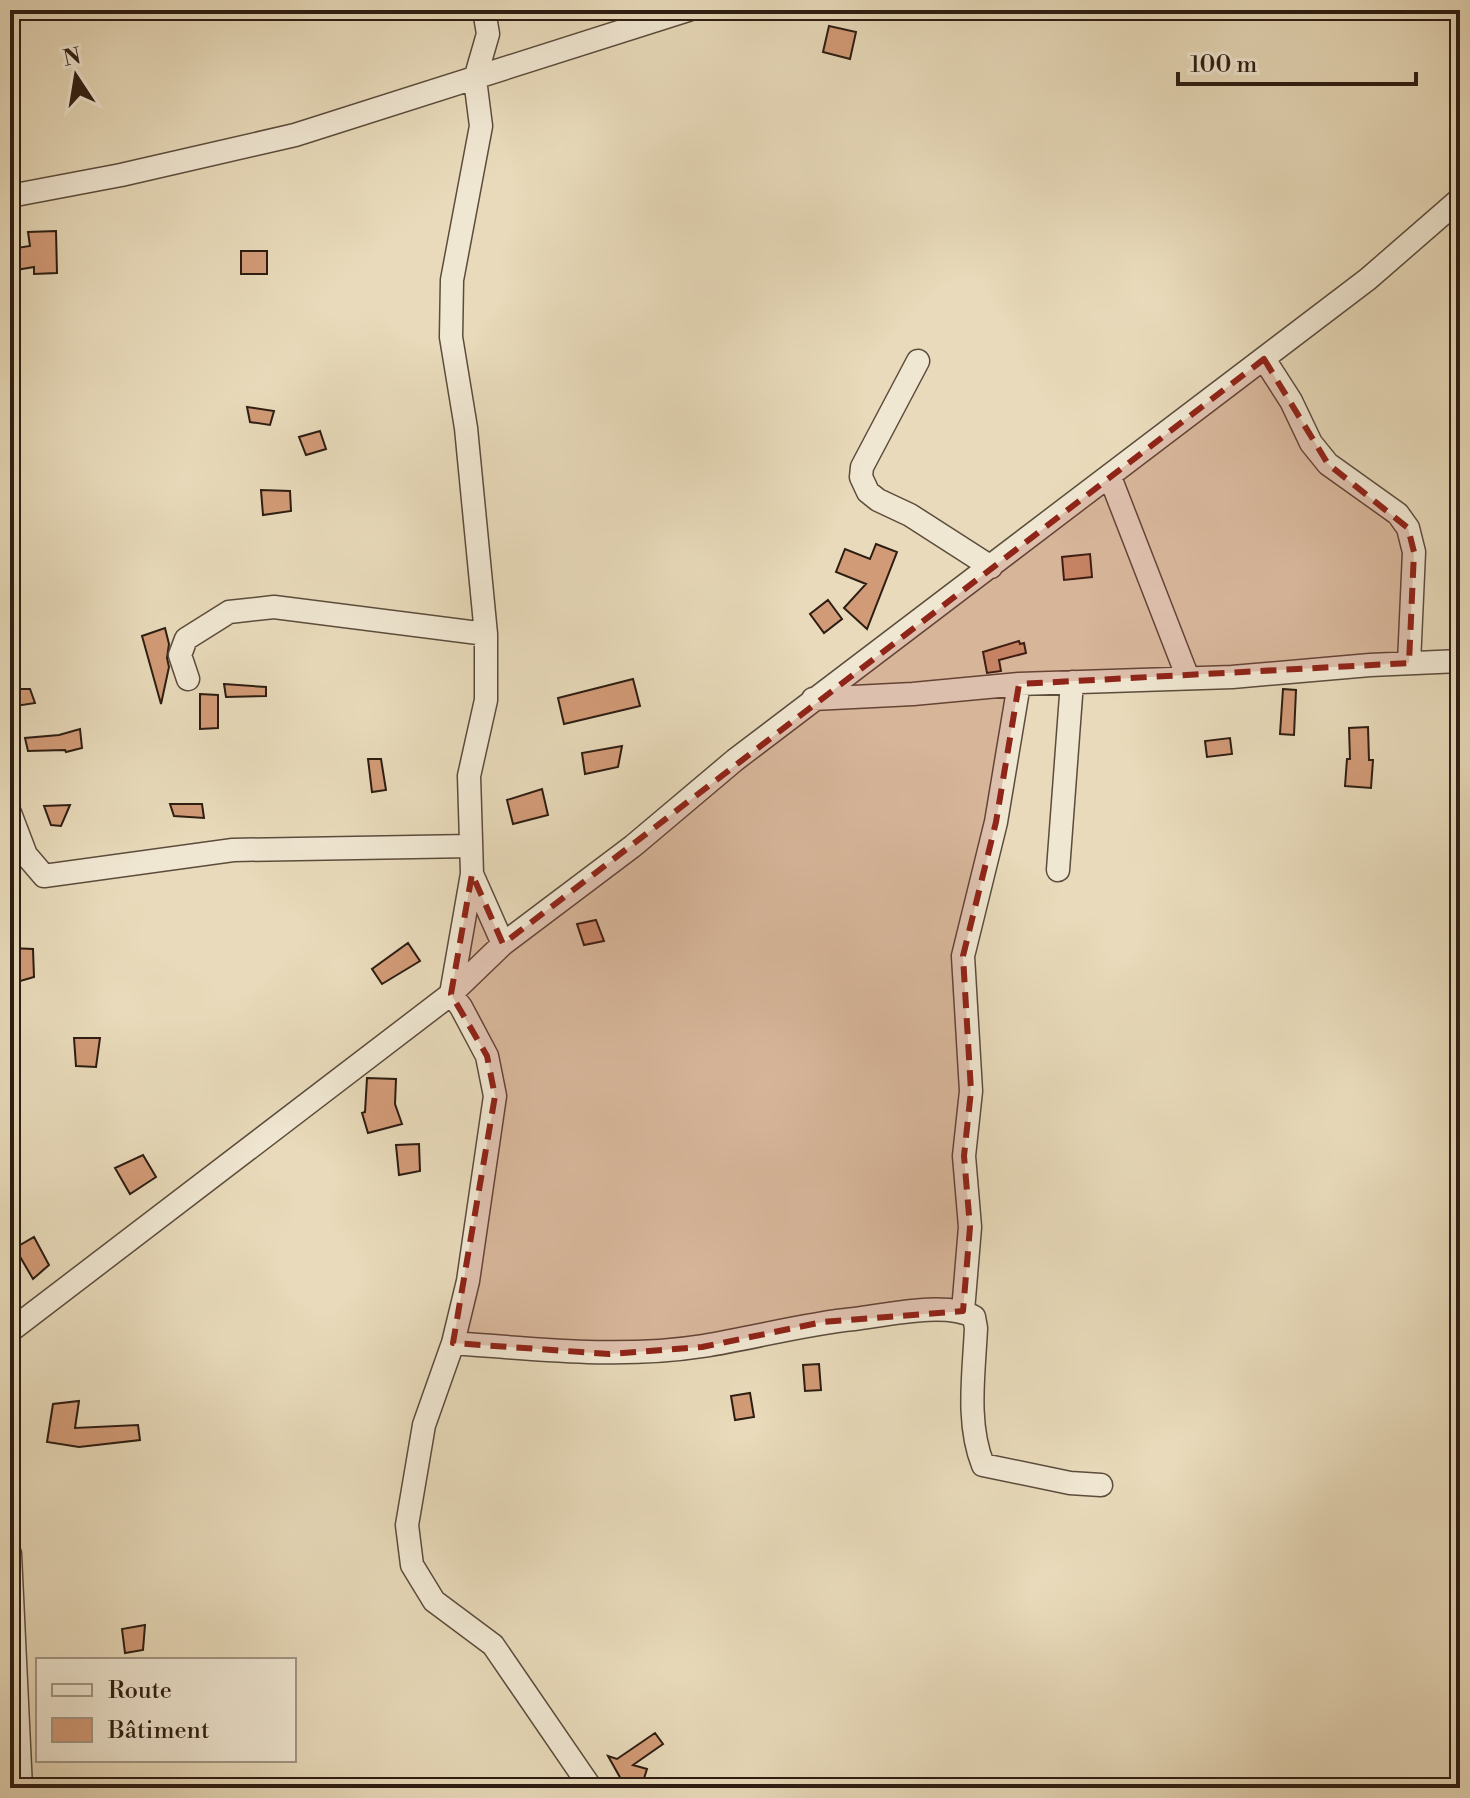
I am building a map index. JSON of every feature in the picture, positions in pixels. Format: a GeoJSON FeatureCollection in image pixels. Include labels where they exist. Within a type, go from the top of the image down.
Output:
{"type":"FeatureCollection","features":[{"type":"Feature","properties":{"kind":"street"},"geometry":{"type":"LineString","coordinates":[[484,10],[488,34],[475,79],[481,126],[452,280],[451,337],[466,428],[486,634],[486,700],[469,776],[472,874],[451,994],[487,1056],[495,1096],[468,1281],[453,1343],[424,1425],[407,1525],[412,1565],[434,1601],[493,1645],[591,1788]]}},
{"type":"Feature","properties":{"kind":"street"},"geometry":{"type":"LineString","coordinates":[[10,196],[121,175],[295,135],[688,10]]}},
{"type":"Feature","properties":{"kind":"street"},"geometry":{"type":"LineString","coordinates":[[10,1331],[451,994],[503,944],[633,846],[813,699],[1368,279],[1460,199]]}},
{"type":"Feature","properties":{"kind":"street"},"geometry":{"type":"LineString","coordinates":[[1264,359],[1291,401],[1311,443],[1328,464],[1398,514],[1408,528],[1414,552],[1409,663]]}},
{"type":"Feature","properties":{"kind":"street"},"geometry":{"type":"LineString","coordinates":[[918,361],[862,467],[861,477],[868,492],[878,500],[910,515],[991,567]]}},
{"type":"Feature","properties":{"kind":"street"},"geometry":{"type":"LineString","coordinates":[[1110,477],[1188,678]]}},
{"type":"Feature","properties":{"kind":"street"},"geometry":{"type":"LineString","coordinates":[[188,679],[180,655],[186,639],[229,612],[274,607],[486,634]]}},
{"type":"Feature","properties":{"kind":"street"},"geometry":{"type":"LineString","coordinates":[[813,699],[1019,684],[1188,678],[1460,661]]}},
{"type":"Feature","properties":{"kind":"street"},"geometry":{"type":"LineString","coordinates":[[1058,870],[1072,682]]}},
{"type":"Feature","properties":{"kind":"street"},"geometry":{"type":"LineString","coordinates":[[963,1311],[970,1227],[964,1156],[971,1091],[963,956],[996,822],[1019,684]]}},
{"type":"Feature","properties":{"kind":"street"},"geometry":{"type":"LineString","coordinates":[[10,813],[26,855],[44,876],[233,850],[471,846]]}},
{"type":"Feature","properties":{"kind":"street"},"geometry":{"type":"LineString","coordinates":[[472,874],[503,944]]}},
{"type":"Feature","properties":{"kind":"street"},"geometry":{"type":"LineString","coordinates":[[453,1343],[609,1354],[702,1347],[823,1322],[931,1311],[963,1311],[974,1317],[976,1328],[975,1445],[983,1465],[1070,1483],[1101,1485]]}},
{"type":"Feature","properties":{"kind":"street"},"geometry":{"type":"LineString","coordinates":[[10,1554],[21,1788]]}},
{"type":"Feature","properties":{"kind":"highlighted area"},"geometry":{"type":"Polygon","coordinates":[[[1264,359],[1328,464],[1408,528],[1414,552],[1409,663],[1019,684],[996,822],[963,956],[971,1091],[964,1156],[970,1227],[963,1311],[823,1322],[702,1347],[609,1354],[453,1343],[495,1096],[487,1056],[451,994],[472,874],[503,944],[1264,359]]]}},
{"type":"Feature","properties":{"kind":"building"},"geometry":{"type":"Polygon","coordinates":[[[829,26],[856,32],[850,59],[823,52],[829,26]]]}},
{"type":"Feature","properties":{"kind":"building"},"geometry":{"type":"Polygon","coordinates":[[[56,231],[57,273],[34,274],[34,267],[10,271],[10,249],[30,246],[28,232],[56,231]]]}},
{"type":"Feature","properties":{"kind":"building"},"geometry":{"type":"Polygon","coordinates":[[[241,251],[267,251],[267,274],[241,274],[241,251]]]}},
{"type":"Feature","properties":{"kind":"building"},"geometry":{"type":"Polygon","coordinates":[[[247,407],[274,411],[270,425],[250,422],[247,407]]]}},
{"type":"Feature","properties":{"kind":"building"},"geometry":{"type":"Polygon","coordinates":[[[320,431],[326,449],[306,455],[299,437],[320,431]]]}},
{"type":"Feature","properties":{"kind":"building"},"geometry":{"type":"Polygon","coordinates":[[[261,490],[290,491],[291,511],[263,515],[261,490]]]}},
{"type":"Feature","properties":{"kind":"building"},"geometry":{"type":"Polygon","coordinates":[[[876,544],[897,552],[867,629],[844,608],[866,584],[836,572],[845,549],[870,559],[876,544]]]}},
{"type":"Feature","properties":{"kind":"building"},"geometry":{"type":"Polygon","coordinates":[[[1090,554],[1092,577],[1064,580],[1062,557],[1090,554]]]}},
{"type":"Feature","properties":{"kind":"building"},"geometry":{"type":"Polygon","coordinates":[[[828,600],[842,619],[824,633],[810,614],[828,600]]]}},
{"type":"Feature","properties":{"kind":"building"},"geometry":{"type":"Polygon","coordinates":[[[165,628],[169,667],[161,704],[142,636],[165,628]]]}},
{"type":"Feature","properties":{"kind":"building"},"geometry":{"type":"Polygon","coordinates":[[[1019,641],[1020,644],[1024,643],[1026,653],[999,660],[1001,671],[987,673],[983,652],[1019,641]]]}},
{"type":"Feature","properties":{"kind":"building"},"geometry":{"type":"Polygon","coordinates":[[[633,679],[640,706],[564,724],[558,698],[633,679]]]}},
{"type":"Feature","properties":{"kind":"building"},"geometry":{"type":"Polygon","coordinates":[[[224,684],[266,687],[266,696],[226,697],[224,684]]]}},
{"type":"Feature","properties":{"kind":"building"},"geometry":{"type":"Polygon","coordinates":[[[10,689],[30,689],[35,703],[16,706],[10,689]]]}},
{"type":"Feature","properties":{"kind":"building"},"geometry":{"type":"Polygon","coordinates":[[[1283,689],[1296,690],[1294,735],[1280,734],[1283,689]]]}},
{"type":"Feature","properties":{"kind":"building"},"geometry":{"type":"Polygon","coordinates":[[[200,694],[218,695],[218,728],[200,729],[200,694]]]}},
{"type":"Feature","properties":{"kind":"building"},"geometry":{"type":"Polygon","coordinates":[[[1368,727],[1369,760],[1373,760],[1371,788],[1345,786],[1347,759],[1350,759],[1349,728],[1368,727]]]}},
{"type":"Feature","properties":{"kind":"building"},"geometry":{"type":"Polygon","coordinates":[[[80,729],[82,748],[66,752],[28,751],[25,738],[59,735],[80,729]]]}},
{"type":"Feature","properties":{"kind":"building"},"geometry":{"type":"Polygon","coordinates":[[[1230,738],[1232,754],[1207,757],[1205,741],[1230,738]]]}},
{"type":"Feature","properties":{"kind":"building"},"geometry":{"type":"Polygon","coordinates":[[[622,746],[618,767],[585,774],[582,753],[622,746]]]}},
{"type":"Feature","properties":{"kind":"building"},"geometry":{"type":"Polygon","coordinates":[[[368,759],[381,759],[386,790],[372,792],[368,759]]]}},
{"type":"Feature","properties":{"kind":"building"},"geometry":{"type":"Polygon","coordinates":[[[542,789],[548,815],[513,824],[507,800],[542,789]]]}},
{"type":"Feature","properties":{"kind":"building"},"geometry":{"type":"Polygon","coordinates":[[[170,804],[202,804],[204,818],[174,816],[170,804]]]}},
{"type":"Feature","properties":{"kind":"building"},"geometry":{"type":"Polygon","coordinates":[[[70,805],[61,826],[51,825],[44,806],[70,805]]]}},
{"type":"Feature","properties":{"kind":"building"},"geometry":{"type":"Polygon","coordinates":[[[596,920],[604,941],[584,945],[577,924],[596,920]]]}},
{"type":"Feature","properties":{"kind":"building"},"geometry":{"type":"Polygon","coordinates":[[[408,943],[420,961],[382,984],[372,969],[408,943]]]}},
{"type":"Feature","properties":{"kind":"building"},"geometry":{"type":"Polygon","coordinates":[[[10,948],[33,949],[34,977],[10,984],[10,948]]]}},
{"type":"Feature","properties":{"kind":"building"},"geometry":{"type":"Polygon","coordinates":[[[74,1038],[100,1038],[96,1067],[76,1066],[74,1038]]]}},
{"type":"Feature","properties":{"kind":"building"},"geometry":{"type":"Polygon","coordinates":[[[367,1078],[396,1079],[395,1104],[402,1124],[368,1133],[362,1113],[365,1112],[367,1078]]]}},
{"type":"Feature","properties":{"kind":"building"},"geometry":{"type":"Polygon","coordinates":[[[419,1144],[420,1171],[399,1175],[396,1145],[419,1144]]]}},
{"type":"Feature","properties":{"kind":"building"},"geometry":{"type":"Polygon","coordinates":[[[143,1155],[156,1177],[130,1194],[115,1168],[143,1155]]]}},
{"type":"Feature","properties":{"kind":"building"},"geometry":{"type":"Polygon","coordinates":[[[34,1237],[49,1265],[33,1279],[15,1248],[34,1237]]]}},
{"type":"Feature","properties":{"kind":"building"},"geometry":{"type":"Polygon","coordinates":[[[819,1364],[821,1390],[805,1391],[803,1365],[819,1364]]]}},
{"type":"Feature","properties":{"kind":"building"},"geometry":{"type":"Polygon","coordinates":[[[750,1393],[754,1417],[735,1420],[731,1396],[750,1393]]]}},
{"type":"Feature","properties":{"kind":"building"},"geometry":{"type":"Polygon","coordinates":[[[79,1401],[75,1428],[138,1425],[140,1440],[79,1447],[47,1442],[53,1404],[79,1401]]]}},
{"type":"Feature","properties":{"kind":"building"},"geometry":{"type":"Polygon","coordinates":[[[145,1625],[143,1650],[125,1653],[122,1629],[145,1625]]]}},
{"type":"Feature","properties":{"kind":"building"},"geometry":{"type":"Polygon","coordinates":[[[655,1733],[663,1744],[633,1765],[647,1769],[641,1788],[626,1788],[608,1756],[617,1759],[655,1733]]]}}]}
